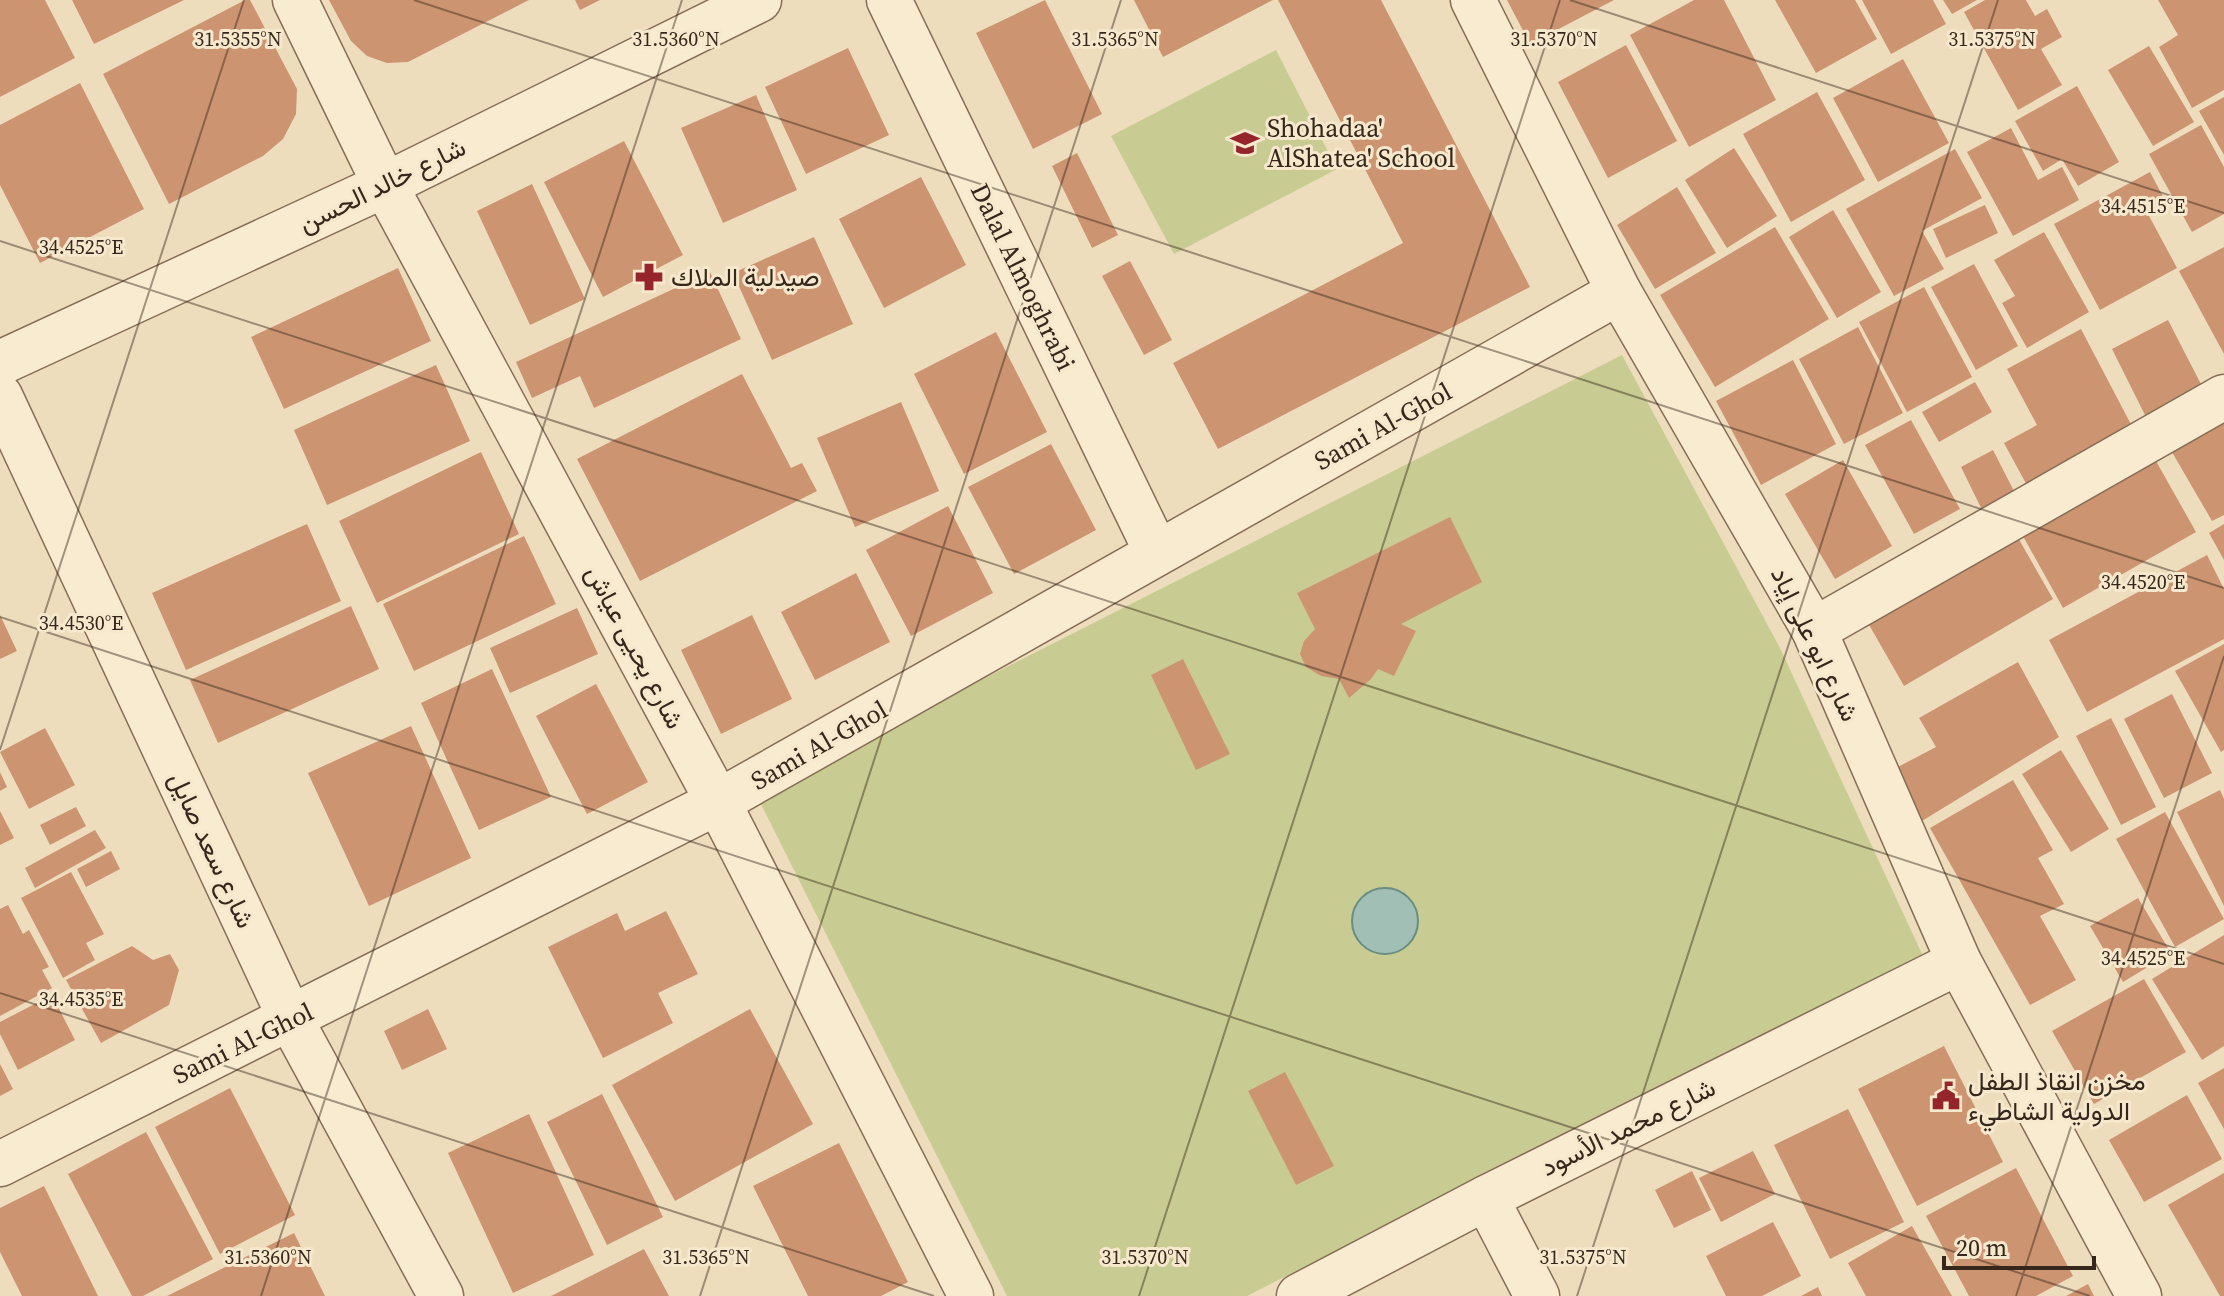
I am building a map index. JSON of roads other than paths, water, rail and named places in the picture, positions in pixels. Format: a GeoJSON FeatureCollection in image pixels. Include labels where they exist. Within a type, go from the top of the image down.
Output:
{"type":"FeatureCollection","features":[{"type":"Feature","properties":{"kind":"street","name":"شارع يحيى عياش"},"geometry":{"type":"LineString","coordinates":[[295,0],[385,185],[718,802],[971,1296]]}},
{"type":"Feature","properties":{"kind":"street","name":"شارع خالد الحسن"},"geometry":{"type":"LineString","coordinates":[[0,363],[385,185],[759,0]]}},
{"type":"Feature","properties":{"kind":"street","name":"Dalal Almoghrabi"},"geometry":{"type":"LineString","coordinates":[[889,0],[1157,553]]}},
{"type":"Feature","properties":{"kind":"street","name":"شارع ابو على إياد"},"geometry":{"type":"LineString","coordinates":[[1473,0],[1619,292],[1814,630],[1959,962],[2139,1296]]}},
{"type":"Feature","properties":{"kind":"street","name":"Sami Al-Ghol"},"geometry":{"type":"LineString","coordinates":[[0,1164],[291,1020],[718,802],[1619,292]]}},
{"type":"Feature","properties":{"kind":"street","name":"شارع سعد صايل"},"geometry":{"type":"LineString","coordinates":[[0,396],[291,1020],[441,1296]]}},
{"type":"Feature","properties":{"kind":"street"},"geometry":{"type":"LineString","coordinates":[[1814,630],[2224,397]]}},
{"type":"Feature","properties":{"kind":"street","name":"شارع محمد الأسود"},"geometry":{"type":"LineString","coordinates":[[1299,1296],[1486,1198],[1959,962]]}},
{"type":"Feature","properties":{"kind":"street"},"geometry":{"type":"LineString","coordinates":[[1486,1198],[1537,1296]]}},
{"type":"Feature","properties":{"kind":"water"},"geometry":{"type":"Polygon","coordinates":[[[1379,888],[1391,888],[1403,893],[1413,903],[1418,921],[1416,934],[1403,949],[1391,954],[1379,954],[1367,949],[1357,939],[1352,927],[1352,915],[1357,903],[1367,893],[1379,888]]]}},
{"type":"Feature","properties":{"kind":"place","name":"Shohadaa' AlShatea' School"},"geometry":{"type":"Point","coordinates":[1245,143]}},
{"type":"Feature","properties":{"kind":"place","name":"صيدلية الملاك"},"geometry":{"type":"Point","coordinates":[649,277]}},
{"type":"Feature","properties":{"kind":"place","name":"مخزن انقاذ الطفل الدولية الشاطيء"},"geometry":{"type":"Point","coordinates":[1946,1096]}}]}
